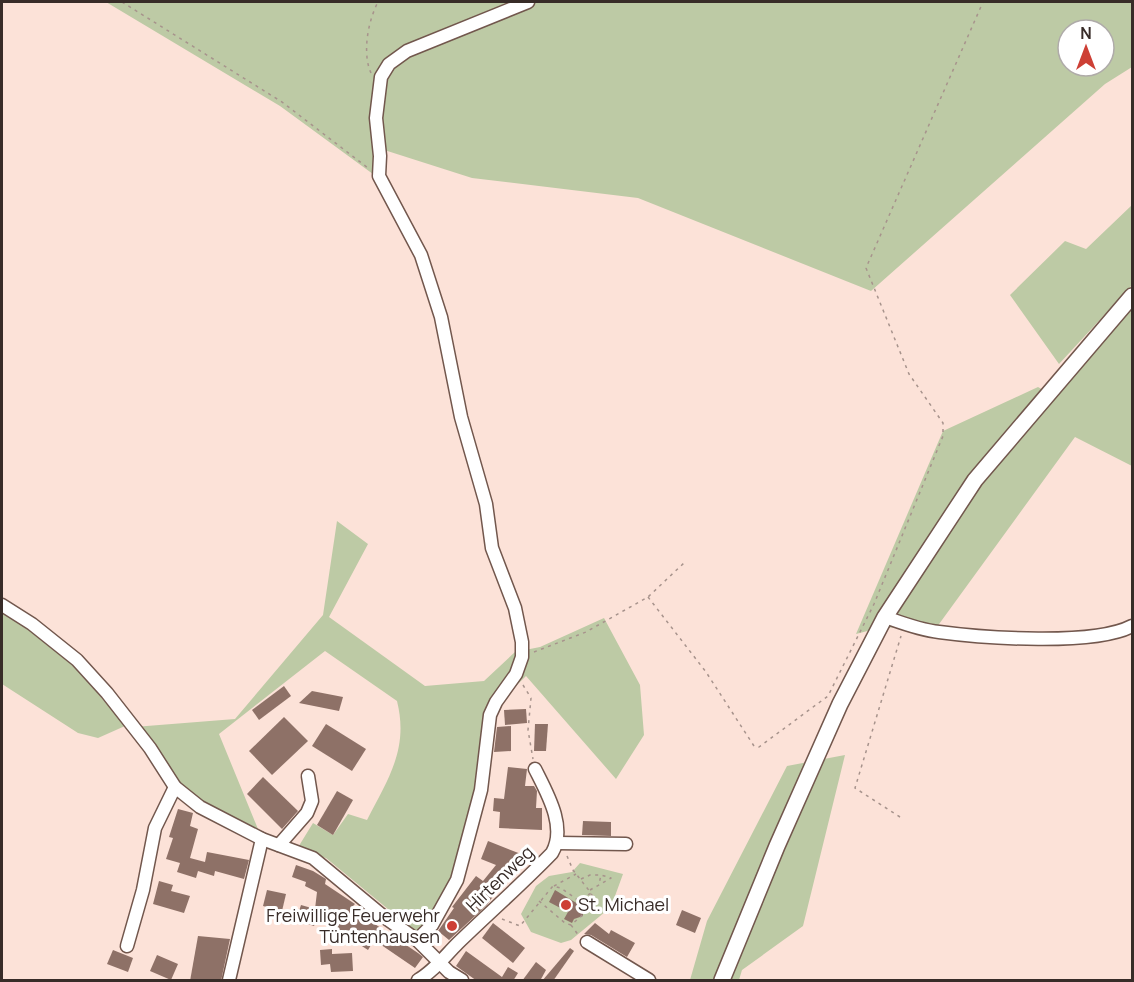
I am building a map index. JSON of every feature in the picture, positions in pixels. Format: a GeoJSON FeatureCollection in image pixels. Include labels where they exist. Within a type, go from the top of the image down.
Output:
{"type":"FeatureCollection","features":[{"type":"Feature","properties":{"kind":"main road"},"geometry":{"type":"LineString","coordinates":[[722,981],[777,846],[840,704],[885,617],[975,480],[1132,296]]}},
{"type":"Feature","properties":{"kind":"street"},"geometry":{"type":"LineString","coordinates":[[417,939],[432,925],[457,880],[481,790],[490,715],[496,702],[516,674],[522,657],[521,630],[492,548],[486,504],[461,417],[441,317],[421,255],[378,176],[380,156],[376,118],[379,90],[384,70],[407,51],[528,2]]}},
{"type":"Feature","properties":{"kind":"street"},"geometry":{"type":"LineString","coordinates":[[2,605],[32,624],[77,660],[107,693],[150,748],[175,787],[200,807],[262,838],[313,858],[383,916],[417,939],[440,963],[462,981]]}},
{"type":"Feature","properties":{"kind":"street"},"geometry":{"type":"LineString","coordinates":[[885,617],[937,632],[1070,638],[1123,631],[1132,626]]}},
{"type":"Feature","properties":{"kind":"street","name":"Hirtenweg"},"geometry":{"type":"LineString","coordinates":[[535,769],[553,803],[562,847]]}},
{"type":"Feature","properties":{"kind":"street"},"geometry":{"type":"LineString","coordinates":[[279,845],[310,807],[312,801],[308,776]]}},
{"type":"Feature","properties":{"kind":"street"},"geometry":{"type":"LineString","coordinates":[[127,946],[143,891],[155,828],[175,787]]}},
{"type":"Feature","properties":{"kind":"street"},"geometry":{"type":"LineString","coordinates":[[229,981],[262,838]]}},
{"type":"Feature","properties":{"kind":"street","name":"Hirtenweg"},"geometry":{"type":"LineString","coordinates":[[418,981],[430,973],[552,853],[562,847],[626,844]]}},
{"type":"Feature","properties":{"kind":"street"},"geometry":{"type":"LineString","coordinates":[[587,942],[649,981]]}},
{"type":"Feature","properties":{"kind":"path"},"geometry":{"type":"LineString","coordinates":[[122,2],[282,102],[378,176]]}},
{"type":"Feature","properties":{"kind":"path"},"geometry":{"type":"LineString","coordinates":[[378,2],[371,15],[366,62],[379,90]]}},
{"type":"Feature","properties":{"kind":"path"},"geometry":{"type":"LineString","coordinates":[[648,597],[706,672],[754,746],[759,747],[828,696],[873,603],[943,436],[943,423],[909,374],[866,268],[983,2]]}},
{"type":"Feature","properties":{"kind":"path"},"geometry":{"type":"LineString","coordinates":[[522,657],[586,632],[648,597],[685,562]]}},
{"type":"Feature","properties":{"kind":"path"},"geometry":{"type":"LineString","coordinates":[[900,817],[855,788],[904,624]]}},
{"type":"Feature","properties":{"kind":"path"},"geometry":{"type":"LineString","coordinates":[[516,674],[531,699],[528,730],[535,769]]}},
{"type":"Feature","properties":{"kind":"path"},"geometry":{"type":"LineString","coordinates":[[562,847],[580,879],[601,905]]}},
{"type":"Feature","properties":{"kind":"path"},"geometry":{"type":"LineString","coordinates":[[490,915],[520,926],[538,901],[553,886],[577,874]]}},
{"type":"Feature","properties":{"kind":"path"},"geometry":{"type":"LineString","coordinates":[[579,901],[599,884],[611,878],[590,875],[580,879]]}},
{"type":"Feature","properties":{"kind":"path"},"geometry":{"type":"LineString","coordinates":[[599,884],[601,875]]}},
{"type":"Feature","properties":{"kind":"path"},"geometry":{"type":"LineString","coordinates":[[553,886],[561,888],[579,901],[586,912],[571,925]]}},
{"type":"Feature","properties":{"kind":"path"},"geometry":{"type":"LineString","coordinates":[[538,901],[565,923],[571,925],[587,942]]}},
{"type":"Feature","properties":{"kind":"green space"},"geometry":{"type":"Polygon","coordinates":[[[106,2],[1132,2],[1132,67],[1116,77],[1116,18],[1056,18],[1056,78],[1115,78],[871,291],[638,198],[472,178],[378,148],[377,177],[280,106],[106,2]]]}},
{"type":"Feature","properties":{"kind":"green space"},"geometry":{"type":"Polygon","coordinates":[[[1132,205],[1132,285],[1059,364],[1010,295],[1065,241],[1086,249],[1132,205]]]}},
{"type":"Feature","properties":{"kind":"green space"},"geometry":{"type":"Polygon","coordinates":[[[1132,307],[1132,466],[1075,437],[934,631],[895,627],[856,634],[943,431],[1038,387],[1050,394],[1132,307]]]}},
{"type":"Feature","properties":{"kind":"green space"},"geometry":{"type":"Polygon","coordinates":[[[337,521],[368,544],[329,617],[425,686],[484,681],[515,652],[540,647],[604,618],[640,685],[644,735],[616,779],[526,676],[499,703],[451,878],[432,921],[417,933],[326,858],[297,849],[313,823],[333,835],[348,814],[367,820],[389,777],[398,749],[400,718],[397,701],[325,651],[219,734],[260,834],[186,802],[134,727],[235,719],[323,615],[337,521]]]}},
{"type":"Feature","properties":{"kind":"green space"},"geometry":{"type":"Polygon","coordinates":[[[2,609],[37,632],[69,661],[125,726],[98,738],[78,733],[2,684],[2,609]]]}},
{"type":"Feature","properties":{"kind":"green space"},"geometry":{"type":"Polygon","coordinates":[[[845,755],[803,926],[742,970],[739,980],[690,980],[707,921],[787,766],[845,755]]]}},
{"type":"Feature","properties":{"kind":"green space"},"geometry":{"type":"Polygon","coordinates":[[[580,863],[623,874],[611,907],[571,940],[561,943],[531,932],[521,914],[536,886],[549,876],[572,872],[580,863]]]}},
{"type":"Feature","properties":{"kind":"building"},"geometry":{"type":"Polygon","coordinates":[[[284,686],[291,696],[259,720],[252,710],[284,686]]]}},
{"type":"Feature","properties":{"kind":"building"},"geometry":{"type":"Polygon","coordinates":[[[312,691],[343,697],[339,711],[299,703],[312,691]]]}},
{"type":"Feature","properties":{"kind":"building"},"geometry":{"type":"Polygon","coordinates":[[[526,709],[527,723],[505,725],[504,710],[526,709]]]}},
{"type":"Feature","properties":{"kind":"building"},"geometry":{"type":"Polygon","coordinates":[[[284,717],[308,741],[272,775],[249,751],[284,717]]]}},
{"type":"Feature","properties":{"kind":"building"},"geometry":{"type":"Polygon","coordinates":[[[326,724],[366,749],[352,771],[312,746],[326,724]]]}},
{"type":"Feature","properties":{"kind":"building"},"geometry":{"type":"Polygon","coordinates":[[[535,724],[548,724],[546,751],[534,751],[535,724]]]}},
{"type":"Feature","properties":{"kind":"building"},"geometry":{"type":"Polygon","coordinates":[[[511,726],[511,751],[494,752],[497,727],[511,726]]]}},
{"type":"Feature","properties":{"kind":"building"},"geometry":{"type":"Polygon","coordinates":[[[508,767],[527,769],[525,786],[534,786],[537,791],[536,808],[542,808],[542,830],[499,828],[500,812],[493,811],[494,798],[504,799],[508,767]]]}},
{"type":"Feature","properties":{"kind":"building"},"geometry":{"type":"Polygon","coordinates":[[[263,777],[298,811],[282,829],[247,794],[263,777]]]}},
{"type":"Feature","properties":{"kind":"building"},"geometry":{"type":"Polygon","coordinates":[[[337,791],[353,800],[333,835],[317,825],[337,791]]]}},
{"type":"Feature","properties":{"kind":"building"},"geometry":{"type":"Polygon","coordinates":[[[178,809],[193,813],[190,826],[198,829],[190,858],[205,862],[207,852],[249,860],[244,879],[215,871],[214,876],[198,871],[196,878],[177,872],[180,863],[166,859],[173,838],[169,837],[178,809]]]}},
{"type":"Feature","properties":{"kind":"building"},"geometry":{"type":"Polygon","coordinates":[[[583,821],[611,822],[611,836],[582,835],[583,821]]]}},
{"type":"Feature","properties":{"kind":"building"},"geometry":{"type":"Polygon","coordinates":[[[488,841],[521,854],[524,850],[534,853],[524,862],[521,860],[514,878],[506,875],[493,890],[496,892],[487,905],[449,940],[438,931],[454,908],[452,907],[476,876],[483,881],[496,865],[481,859],[488,841]]]}},
{"type":"Feature","properties":{"kind":"building"},"geometry":{"type":"Polygon","coordinates":[[[296,865],[326,879],[325,884],[355,904],[351,908],[423,957],[415,968],[374,940],[368,950],[351,939],[351,942],[319,913],[314,926],[296,920],[301,905],[315,909],[317,892],[305,886],[306,882],[292,877],[296,865]]]}},
{"type":"Feature","properties":{"kind":"building"},"geometry":{"type":"Polygon","coordinates":[[[159,881],[173,885],[171,891],[190,896],[184,913],[153,904],[159,881]]]}},
{"type":"Feature","properties":{"kind":"building"},"geometry":{"type":"Polygon","coordinates":[[[267,890],[286,894],[282,911],[263,906],[267,890]]]}},
{"type":"Feature","properties":{"kind":"building","name":"St. Michael"},"geometry":{"type":"Polygon","coordinates":[[[555,890],[583,907],[583,916],[574,919],[572,923],[564,919],[568,912],[549,902],[555,890]]]}},
{"type":"Feature","properties":{"kind":"building"},"geometry":{"type":"Polygon","coordinates":[[[682,910],[701,918],[695,933],[676,925],[682,910]]]}},
{"type":"Feature","properties":{"kind":"building"},"geometry":{"type":"Polygon","coordinates":[[[493,923],[525,948],[513,963],[482,938],[493,923]]]}},
{"type":"Feature","properties":{"kind":"building"},"geometry":{"type":"Polygon","coordinates":[[[595,923],[609,934],[611,930],[635,943],[627,957],[591,935],[584,934],[595,923]]]}},
{"type":"Feature","properties":{"kind":"building"},"geometry":{"type":"Polygon","coordinates":[[[198,936],[230,939],[221,981],[190,981],[198,936]]]}},
{"type":"Feature","properties":{"kind":"building"},"geometry":{"type":"Polygon","coordinates":[[[570,948],[574,951],[553,981],[542,981],[570,948]]]}},
{"type":"Feature","properties":{"kind":"building"},"geometry":{"type":"Polygon","coordinates":[[[332,949],[332,954],[352,953],[353,971],[331,972],[330,964],[321,965],[320,950],[332,949]]]}},
{"type":"Feature","properties":{"kind":"building"},"geometry":{"type":"Polygon","coordinates":[[[113,950],[133,958],[128,972],[107,964],[113,950]]]}},
{"type":"Feature","properties":{"kind":"building"},"geometry":{"type":"Polygon","coordinates":[[[466,951],[502,977],[508,967],[518,973],[513,981],[477,981],[456,966],[466,951]]]}},
{"type":"Feature","properties":{"kind":"building"},"geometry":{"type":"Polygon","coordinates":[[[157,955],[178,964],[171,980],[150,971],[157,955]]]}},
{"type":"Feature","properties":{"kind":"building"},"geometry":{"type":"Polygon","coordinates":[[[536,962],[546,970],[540,981],[522,981],[536,962]]]}},
{"type":"Feature","properties":{"kind":"place","name":"St. Michael"},"geometry":{"type":"Point","coordinates":[566,905]}},
{"type":"Feature","properties":{"kind":"place","name":"Freiwillige Feuerwehr Tüntenhausen"},"geometry":{"type":"Point","coordinates":[452,926]}}]}
